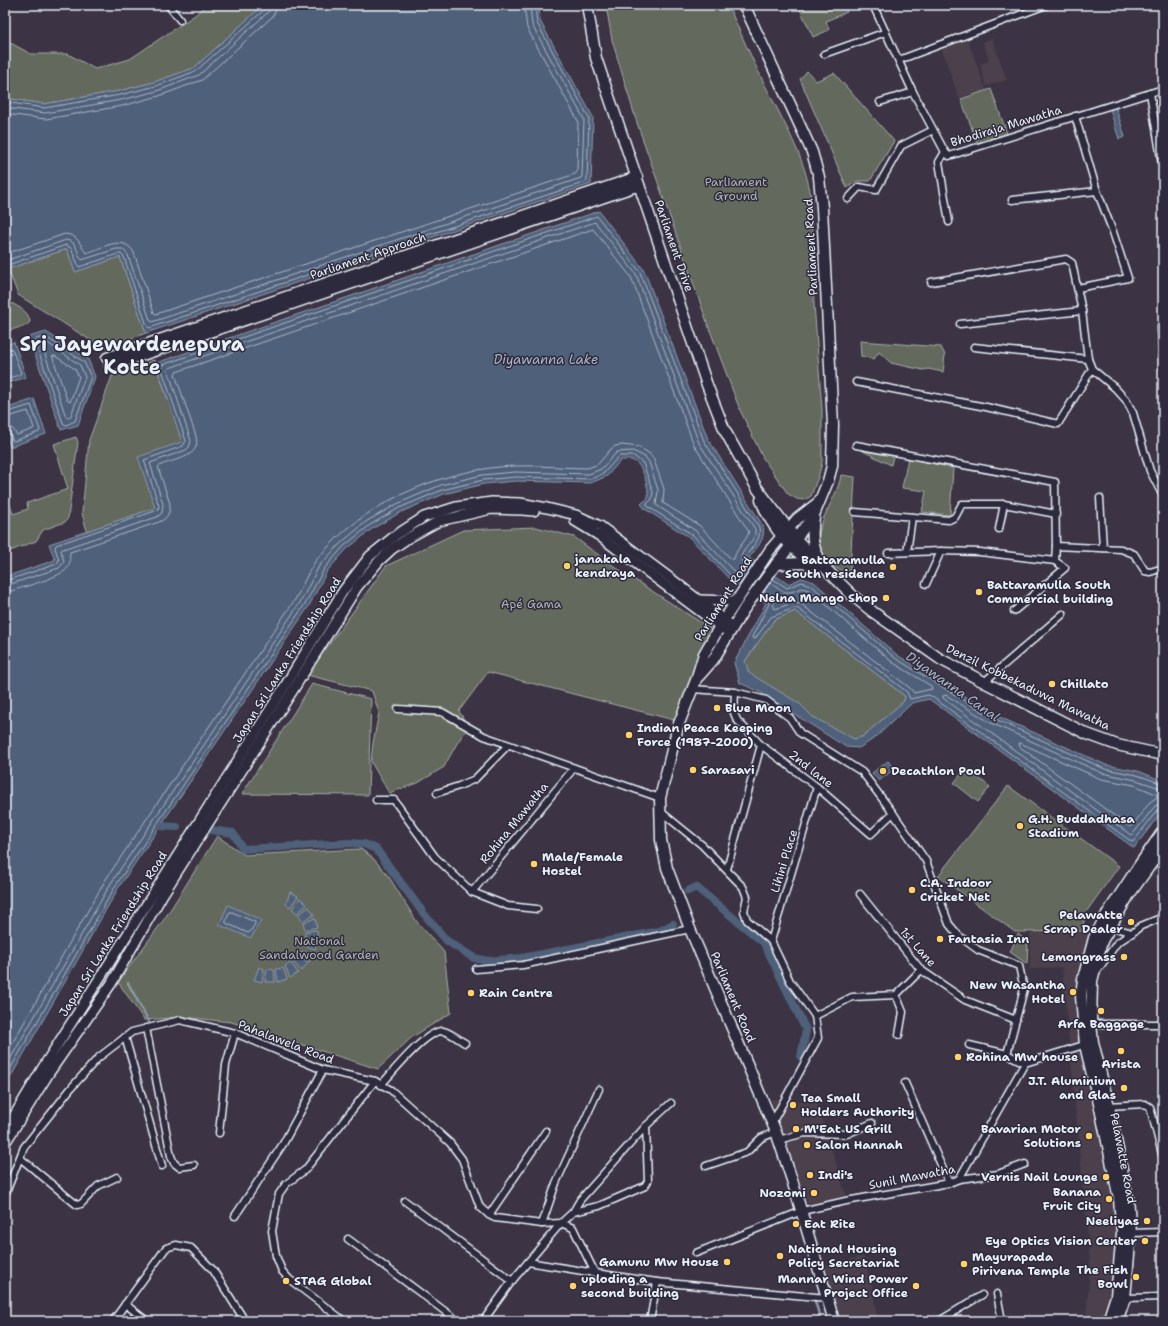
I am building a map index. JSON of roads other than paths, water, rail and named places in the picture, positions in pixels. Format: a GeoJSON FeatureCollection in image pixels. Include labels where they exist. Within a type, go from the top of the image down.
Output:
{"type":"FeatureCollection","features":[{"type":"Feature","properties":{"kind":"main road","name":"Parliament Drive"},"geometry":{"type":"LineString","coordinates":[[587,5],[596,58],[707,385],[725,431],[784,533]]}},
{"type":"Feature","properties":{"kind":"main road","name":"Parliament Road"},"geometry":{"type":"LineString","coordinates":[[694,684],[713,660],[744,609],[814,515],[830,476],[832,466],[833,443],[825,244],[819,177],[812,152],[794,110],[744,5]]}},
{"type":"Feature","properties":{"kind":"main road","name":"Parliament Approach"},"geometry":{"type":"LineString","coordinates":[[108,362],[638,181]]}},
{"type":"Feature","properties":{"kind":"main road","name":"Parliament Drive"},"geometry":{"type":"LineString","coordinates":[[757,488],[766,515],[784,533]]}},
{"type":"Feature","properties":{"kind":"main road","name":"Japan Sri Lanka Friendship Road"},"geometry":{"type":"LineString","coordinates":[[5,1130],[42,1069],[285,686],[343,591],[370,556],[396,535],[424,517],[456,507],[492,502],[520,503],[576,515],[600,526],[674,581],[731,630]]}},
{"type":"Feature","properties":{"kind":"main road","name":"Parliament Road"},"geometry":{"type":"LineString","coordinates":[[819,502],[797,519],[770,550],[737,598],[704,654],[678,726],[660,798],[660,812],[661,840],[667,868],[690,929],[775,1132],[802,1212],[834,1321]]}},
{"type":"Feature","properties":{"kind":"main road","name":"Japan Sri Lanka Friendship Road"},"geometry":{"type":"LineString","coordinates":[[5,1143],[49,1073],[111,984],[163,894],[357,587],[379,561],[392,549],[408,538],[439,521],[463,515],[491,509],[548,513],[578,522],[722,622]]}},
{"type":"Feature","properties":{"kind":"main road"},"geometry":{"type":"LineString","coordinates":[[766,515],[772,532],[770,550]]}},
{"type":"Feature","properties":{"kind":"main road"},"geometry":{"type":"LineString","coordinates":[[774,567],[802,563],[819,566],[812,536],[814,515]]}},
{"type":"Feature","properties":{"kind":"main road"},"geometry":{"type":"LineString","coordinates":[[784,533],[793,543]]}},
{"type":"Feature","properties":{"kind":"main road","name":"Denzil Kobbekaduwa Mawatha"},"geometry":{"type":"LineString","coordinates":[[793,543],[873,612],[940,659],[1087,734],[1117,745],[1162,755]]}},
{"type":"Feature","properties":{"kind":"main road"},"geometry":{"type":"LineString","coordinates":[[696,600],[737,598]]}},
{"type":"Feature","properties":{"kind":"main road","name":"Pelawatte Road"},"geometry":{"type":"LineString","coordinates":[[1089,1044],[1093,976],[1106,925],[1138,867],[1163,831]]}},
{"type":"Feature","properties":{"kind":"main road","name":"Pelawatte Road"},"geometry":{"type":"LineString","coordinates":[[1117,1321],[1125,1298],[1131,1233],[1128,1198],[1089,1044],[1081,996],[1083,979],[1094,938],[1129,896],[1163,847]]}},
{"type":"Feature","properties":{"kind":"main road","name":"Pelawatte Road"},"geometry":{"type":"LineString","coordinates":[[1104,1107],[1119,1199],[1122,1233],[1116,1296],[1108,1321]]}},
{"type":"Feature","properties":{"kind":"street"},"geometry":{"type":"LineString","coordinates":[[168,5],[180,20]]}},
{"type":"Feature","properties":{"kind":"street","name":"Bhodiraja Mawatha"},"geometry":{"type":"LineString","coordinates":[[872,5],[913,92],[945,152],[949,156],[1163,89]]}},
{"type":"Feature","properties":{"kind":"street"},"geometry":{"type":"LineString","coordinates":[[899,60],[1046,5]]}},
{"type":"Feature","properties":{"kind":"street"},"geometry":{"type":"LineString","coordinates":[[824,54],[886,32]]}},
{"type":"Feature","properties":{"kind":"street"},"geometry":{"type":"LineString","coordinates":[[880,102],[913,92]]}},
{"type":"Feature","properties":{"kind":"street"},"geometry":{"type":"LineString","coordinates":[[1150,92],[1163,170]]}},
{"type":"Feature","properties":{"kind":"street"},"geometry":{"type":"LineString","coordinates":[[1075,116],[1097,191],[1113,232],[1128,278],[1078,288]]}},
{"type":"Feature","properties":{"kind":"street"},"geometry":{"type":"LineString","coordinates":[[848,199],[859,187],[876,190],[902,146],[933,130]]}},
{"type":"Feature","properties":{"kind":"street"},"geometry":{"type":"LineString","coordinates":[[945,152],[939,162],[949,222]]}},
{"type":"Feature","properties":{"kind":"street"},"geometry":{"type":"LineString","coordinates":[[1012,200],[1097,191]]}},
{"type":"Feature","properties":{"kind":"street"},"geometry":{"type":"LineString","coordinates":[[932,282],[1066,259],[1072,263],[1082,310],[1088,359],[1092,369],[1116,388],[1126,400],[1133,414],[1150,471],[1163,496]]}},
{"type":"Feature","properties":{"kind":"street"},"geometry":{"type":"LineString","coordinates":[[960,324],[1082,310]]}},
{"type":"Feature","properties":{"kind":"street"},"geometry":{"type":"LineString","coordinates":[[1161,327],[1163,367]]}},
{"type":"Feature","properties":{"kind":"street"},"geometry":{"type":"LineString","coordinates":[[974,347],[1088,359]]}},
{"type":"Feature","properties":{"kind":"street"},"geometry":{"type":"LineString","coordinates":[[856,382],[986,407],[1058,424],[1092,369]]}},
{"type":"Feature","properties":{"kind":"street"},"geometry":{"type":"LineString","coordinates":[[856,445],[1055,482],[1055,560]]}},
{"type":"Feature","properties":{"kind":"street"},"geometry":{"type":"LineString","coordinates":[[1100,498],[1102,548]]}},
{"type":"Feature","properties":{"kind":"street"},"geometry":{"type":"LineString","coordinates":[[855,512],[949,520],[955,517],[962,504],[1004,504],[1056,514]]}},
{"type":"Feature","properties":{"kind":"street"},"geometry":{"type":"LineString","coordinates":[[999,529],[1004,504]]}},
{"type":"Feature","properties":{"kind":"street"},"geometry":{"type":"LineString","coordinates":[[907,552],[912,517]]}},
{"type":"Feature","properties":{"kind":"street"},"geometry":{"type":"LineString","coordinates":[[1056,546],[1121,549],[1134,554],[1145,571],[1150,572],[1163,568]]}},
{"type":"Feature","properties":{"kind":"street"},"geometry":{"type":"LineString","coordinates":[[926,584],[941,551]]}},
{"type":"Feature","properties":{"kind":"street"},"geometry":{"type":"LineString","coordinates":[[888,554],[941,551],[980,552],[1055,560],[1065,568],[1014,611]]}},
{"type":"Feature","properties":{"kind":"street"},"geometry":{"type":"LineString","coordinates":[[984,682],[1064,614]]}},
{"type":"Feature","properties":{"kind":"street"},"geometry":{"type":"LineString","coordinates":[[694,684],[766,700],[790,718],[800,733],[862,772],[893,813],[926,861],[949,924],[959,936],[978,950],[1019,966],[1024,989],[1008,1054]]}},
{"type":"Feature","properties":{"kind":"street","name":"2nd lane"},"geometry":{"type":"LineString","coordinates":[[735,692],[734,713],[736,720],[761,745],[817,787],[871,834],[893,813]]}},
{"type":"Feature","properties":{"kind":"street"},"geometry":{"type":"LineString","coordinates":[[398,709],[442,712],[484,736],[660,798]]}},
{"type":"Feature","properties":{"kind":"street"},"geometry":{"type":"LineString","coordinates":[[437,793],[475,779],[508,745]]}},
{"type":"Feature","properties":{"kind":"street"},"geometry":{"type":"LineString","coordinates":[[727,869],[761,745]]}},
{"type":"Feature","properties":{"kind":"street","name":"Rohina Mawatha"},"geometry":{"type":"LineString","coordinates":[[472,892],[574,768]]}},
{"type":"Feature","properties":{"kind":"street","name":"Lihini Place"},"geometry":{"type":"LineString","coordinates":[[771,941],[817,787]]}},
{"type":"Feature","properties":{"kind":"street"},"geometry":{"type":"LineString","coordinates":[[376,800],[394,800],[435,857],[472,892],[508,906],[537,909]]}},
{"type":"Feature","properties":{"kind":"street"},"geometry":{"type":"LineString","coordinates":[[660,812],[702,845],[744,887],[747,897],[744,911],[747,920],[771,941],[790,981],[815,1016],[818,1038],[775,1132]]}},
{"type":"Feature","properties":{"kind":"street","name":"1st Lane"},"geometry":{"type":"LineString","coordinates":[[860,894],[922,970],[965,1000],[1016,1020]]}},
{"type":"Feature","properties":{"kind":"street"},"geometry":{"type":"LineString","coordinates":[[1093,976],[1117,943],[1141,926],[1163,917]]}},
{"type":"Feature","properties":{"kind":"street"},"geometry":{"type":"LineString","coordinates":[[1106,925],[1132,933]]}},
{"type":"Feature","properties":{"kind":"street"},"geometry":{"type":"LineString","coordinates":[[476,968],[523,965],[690,929]]}},
{"type":"Feature","properties":{"kind":"street"},"geometry":{"type":"LineString","coordinates":[[815,1016],[852,997],[896,995],[922,970]]}},
{"type":"Feature","properties":{"kind":"street"},"geometry":{"type":"LineString","coordinates":[[896,995],[903,1012],[899,1035]]}},
{"type":"Feature","properties":{"kind":"street","name":"Pahalawela Road"},"geometry":{"type":"LineString","coordinates":[[5,1195],[24,1147],[72,1087],[98,1058],[132,1032],[180,1020],[235,1034],[324,1070],[374,1081],[391,1090],[450,1143],[462,1159],[480,1207],[489,1215]]}},
{"type":"Feature","properties":{"kind":"street"},"geometry":{"type":"LineString","coordinates":[[1091,1024],[1163,1024]]}},
{"type":"Feature","properties":{"kind":"street"},"geometry":{"type":"LineString","coordinates":[[146,1028],[171,1156],[179,1167],[194,1165]]}},
{"type":"Feature","properties":{"kind":"street"},"geometry":{"type":"LineString","coordinates":[[381,1085],[419,1043],[431,1035],[440,1031],[445,1031],[464,1044]]}},
{"type":"Feature","properties":{"kind":"street"},"geometry":{"type":"LineString","coordinates":[[219,1133],[226,1065],[235,1034]]}},
{"type":"Feature","properties":{"kind":"street"},"geometry":{"type":"LineString","coordinates":[[125,1037],[162,1166]]}},
{"type":"Feature","properties":{"kind":"street"},"geometry":{"type":"LineString","coordinates":[[959,1179],[1025,1063],[1089,1044]]}},
{"type":"Feature","properties":{"kind":"street"},"geometry":{"type":"LineString","coordinates":[[969,1045],[1008,1054],[1025,1063]]}},
{"type":"Feature","properties":{"kind":"street"},"geometry":{"type":"LineString","coordinates":[[235,1216],[283,1144],[324,1070]]}},
{"type":"Feature","properties":{"kind":"street"},"geometry":{"type":"LineString","coordinates":[[344,1321],[288,1279],[282,1271],[276,1256],[272,1231],[279,1194],[286,1184],[305,1170],[374,1081]]}},
{"type":"Feature","properties":{"kind":"street"},"geometry":{"type":"LineString","coordinates":[[905,1084],[949,1183]]}},
{"type":"Feature","properties":{"kind":"street"},"geometry":{"type":"LineString","coordinates":[[542,1224],[556,1183],[599,1089]]}},
{"type":"Feature","properties":{"kind":"street"},"geometry":{"type":"LineString","coordinates":[[483,1321],[512,1281],[561,1223],[573,1212],[580,1200],[646,1126],[671,1103]]}},
{"type":"Feature","properties":{"kind":"street"},"geometry":{"type":"LineString","coordinates":[[1104,1107],[1145,1104],[1150,1107],[1163,1158]]}},
{"type":"Feature","properties":{"kind":"street"},"geometry":{"type":"LineString","coordinates":[[706,1166],[747,1152],[761,1138],[775,1132],[847,1134],[872,1123]]}},
{"type":"Feature","properties":{"kind":"street"},"geometry":{"type":"LineString","coordinates":[[573,1212],[599,1206],[645,1186],[648,1181],[646,1126]]}},
{"type":"Feature","properties":{"kind":"street"},"geometry":{"type":"LineString","coordinates":[[546,1130],[489,1215],[495,1218],[542,1224],[561,1223],[572,1228],[595,1274]]}},
{"type":"Feature","properties":{"kind":"street"},"geometry":{"type":"LineString","coordinates":[[20,1158],[76,1205],[82,1204],[98,1186],[117,1176]]}},
{"type":"Feature","properties":{"kind":"street","name":"Sunil Mawatha"},"geometry":{"type":"LineString","coordinates":[[696,1253],[802,1212],[846,1201],[949,1183],[959,1179],[998,1174],[1025,1164]]}},
{"type":"Feature","properties":{"kind":"street"},"geometry":{"type":"LineString","coordinates":[[405,1201],[512,1281]]}},
{"type":"Feature","properties":{"kind":"street"},"geometry":{"type":"LineString","coordinates":[[1131,1233],[1163,1232]]}},
{"type":"Feature","properties":{"kind":"street"},"geometry":{"type":"LineString","coordinates":[[348,1239],[458,1321]]}},
{"type":"Feature","properties":{"kind":"street"},"geometry":{"type":"LineString","coordinates":[[113,1321],[166,1248],[176,1245],[191,1248],[213,1270],[245,1321]]}},
{"type":"Feature","properties":{"kind":"street"},"geometry":{"type":"LineString","coordinates":[[528,1262],[595,1274],[657,1282],[827,1298]]}},
{"type":"Feature","properties":{"kind":"street"},"geometry":{"type":"LineString","coordinates":[[650,1321],[657,1282]]}},
{"type":"Feature","properties":{"kind":"street"},"geometry":{"type":"LineString","coordinates":[[997,1294],[1002,1321]]}},
{"type":"Feature","properties":{"kind":"street"},"geometry":{"type":"LineString","coordinates":[[939,1321],[982,1295]]}},
{"type":"Feature","properties":{"kind":"street"},"geometry":{"type":"LineString","coordinates":[[1125,1298],[1163,1297]]}},
{"type":"Feature","properties":{"kind":"street"},"geometry":{"type":"LineString","coordinates":[[125,1304],[147,1321]]}},
{"type":"Feature","properties":{"kind":"water"},"geometry":{"type":"Polygon","coordinates":[[[263,5],[539,5],[540,21],[593,117],[591,184],[146,333],[120,257],[75,272],[67,249],[5,270],[5,98],[44,104],[119,91],[154,82],[194,68],[263,5]]]}},
{"type":"Feature","properties":{"kind":"water"},"geometry":{"type":"Polygon","coordinates":[[[1116,108],[1125,137],[1119,139],[1110,109],[1116,108]]]}},
{"type":"Feature","properties":{"kind":"water","name":"Diyawanna Lake"},"geometry":{"type":"Polygon","coordinates":[[[599,211],[644,270],[708,439],[763,526],[764,531],[762,539],[758,547],[749,558],[788,584],[802,578],[814,582],[897,655],[995,715],[1106,765],[1138,771],[1163,781],[1163,810],[1134,848],[929,699],[912,703],[875,738],[859,748],[846,747],[758,691],[740,683],[734,663],[766,603],[732,582],[690,538],[645,509],[641,504],[648,498],[646,483],[643,472],[634,461],[621,460],[607,476],[591,483],[516,481],[484,484],[444,494],[401,512],[372,529],[347,549],[327,571],[309,606],[119,887],[5,1087],[5,577],[55,560],[49,544],[155,508],[138,457],[182,442],[156,363],[599,211]],[[795,611],[774,620],[745,661],[749,673],[800,704],[813,717],[854,739],[862,737],[904,701],[905,696],[795,611]]]}},
{"type":"Feature","properties":{"kind":"water"},"geometry":{"type":"Polygon","coordinates":[[[46,332],[88,359],[95,377],[78,425],[61,430],[29,337],[46,332]]]}},
{"type":"Feature","properties":{"kind":"water"},"geometry":{"type":"Polygon","coordinates":[[[14,342],[26,377],[5,384],[5,345],[14,342]]]}},
{"type":"Feature","properties":{"kind":"water"},"geometry":{"type":"Polygon","coordinates":[[[34,399],[46,434],[10,447],[5,429],[5,409],[34,399]]]}},
{"type":"Feature","properties":{"kind":"water","name":"Decathlon Pool"},"geometry":{"type":"Polygon","coordinates":[[[888,761],[894,769],[879,781],[872,773],[888,761]]]}},
{"type":"Feature","properties":{"kind":"water"},"geometry":{"type":"Polygon","coordinates":[[[290,892],[298,896],[290,907],[286,904],[290,892]]]}},
{"type":"Feature","properties":{"kind":"water"},"geometry":{"type":"Polygon","coordinates":[[[300,898],[307,905],[297,913],[292,909],[300,898]]]}},
{"type":"Feature","properties":{"kind":"water"},"geometry":{"type":"Polygon","coordinates":[[[228,905],[261,920],[251,938],[219,925],[228,905]]]}},
{"type":"Feature","properties":{"kind":"water"},"geometry":{"type":"Polygon","coordinates":[[[309,907],[314,915],[302,921],[298,915],[309,907]]]}},
{"type":"Feature","properties":{"kind":"water"},"geometry":{"type":"Polygon","coordinates":[[[315,918],[317,927],[305,930],[303,923],[315,918]]]}},
{"type":"Feature","properties":{"kind":"water"},"geometry":{"type":"Polygon","coordinates":[[[317,930],[318,941],[305,939],[305,932],[317,930]]]}},
{"type":"Feature","properties":{"kind":"water"},"geometry":{"type":"Polygon","coordinates":[[[305,941],[317,943],[315,949],[304,945],[305,941]]]}},
{"type":"Feature","properties":{"kind":"water"},"geometry":{"type":"Polygon","coordinates":[[[302,951],[313,956],[309,962],[299,954],[302,951]]]}},
{"type":"Feature","properties":{"kind":"water"},"geometry":{"type":"Polygon","coordinates":[[[298,956],[308,963],[301,971],[293,961],[298,956]]]}},
{"type":"Feature","properties":{"kind":"water"},"geometry":{"type":"Polygon","coordinates":[[[291,963],[298,973],[290,978],[285,966],[291,963]]]}},
{"type":"Feature","properties":{"kind":"water"},"geometry":{"type":"Polygon","coordinates":[[[259,967],[264,969],[262,982],[254,980],[259,967]]]}},
{"type":"Feature","properties":{"kind":"water"},"geometry":{"type":"Polygon","coordinates":[[[283,968],[287,979],[278,982],[276,969],[283,968]]]}},
{"type":"Feature","properties":{"kind":"water"},"geometry":{"type":"Polygon","coordinates":[[[267,969],[274,970],[275,982],[265,982],[267,969]]]}},
{"type":"Feature","properties":{"kind":"waterway"},"geometry":{"type":"LineString","coordinates":[[161,826],[177,827]]}},
{"type":"Feature","properties":{"kind":"waterway"},"geometry":{"type":"LineString","coordinates":[[210,830],[233,833],[243,849],[349,843],[364,844],[376,849],[424,914],[447,941],[474,958],[488,961],[522,958],[660,931],[673,924]]}},
{"type":"Feature","properties":{"kind":"waterway"},"geometry":{"type":"LineString","coordinates":[[688,891],[696,887],[764,943],[806,1030],[801,1057]]}},
{"type":"Feature","properties":{"kind":"waterway"},"geometry":{"type":"LineString","coordinates":[[128,983],[149,1022]]}},
{"type":"Feature","properties":{"kind":"waterway"},"geometry":{"type":"LineString","coordinates":[[815,1301],[821,1321]]}},
{"type":"Feature","properties":{"kind":"place","name":"janakala kendraya"},"geometry":{"type":"Point","coordinates":[567,566]}},
{"type":"Feature","properties":{"kind":"place","name":"Battaramulla South residence"},"geometry":{"type":"Point","coordinates":[893,567]}},
{"type":"Feature","properties":{"kind":"place","name":"Battaramulla South Commercial building"},"geometry":{"type":"Point","coordinates":[979,592]}},
{"type":"Feature","properties":{"kind":"place","name":"Nelna Mango Shop"},"geometry":{"type":"Point","coordinates":[886,598]}},
{"type":"Feature","properties":{"kind":"place","name":"Chillato"},"geometry":{"type":"Point","coordinates":[1052,684]}},
{"type":"Feature","properties":{"kind":"place","name":"Blue Moon"},"geometry":{"type":"Point","coordinates":[717,708]}},
{"type":"Feature","properties":{"kind":"place","name":"Indian Peace Keeping Force (1987-2000)"},"geometry":{"type":"Point","coordinates":[629,735]}},
{"type":"Feature","properties":{"kind":"place","name":"Sarasavi"},"geometry":{"type":"Point","coordinates":[693,770]}},
{"type":"Feature","properties":{"kind":"place","name":"Decathlon Pool"},"geometry":{"type":"Point","coordinates":[883,771]}},
{"type":"Feature","properties":{"kind":"place","name":"G.H. Buddadhasa Stadium"},"geometry":{"type":"Point","coordinates":[1020,826]}},
{"type":"Feature","properties":{"kind":"place","name":"Male/Female Hostel"},"geometry":{"type":"Point","coordinates":[534,864]}},
{"type":"Feature","properties":{"kind":"place","name":"C.A. Indoor Cricket Net"},"geometry":{"type":"Point","coordinates":[912,890]}},
{"type":"Feature","properties":{"kind":"place","name":"Pelawatte Scrap Dealer"},"geometry":{"type":"Point","coordinates":[1131,922]}},
{"type":"Feature","properties":{"kind":"place","name":"Fantasia Inn"},"geometry":{"type":"Point","coordinates":[940,939]}},
{"type":"Feature","properties":{"kind":"place","name":"Lemongrass"},"geometry":{"type":"Point","coordinates":[1124,957]}},
{"type":"Feature","properties":{"kind":"place","name":"New Wasantha Hotel"},"geometry":{"type":"Point","coordinates":[1073,992]}},
{"type":"Feature","properties":{"kind":"place","name":"Rain Centre"},"geometry":{"type":"Point","coordinates":[471,993]}},
{"type":"Feature","properties":{"kind":"place","name":"Arfa Baggage"},"geometry":{"type":"Point","coordinates":[1101,1011]}},
{"type":"Feature","properties":{"kind":"place","name":"Arista"},"geometry":{"type":"Point","coordinates":[1121,1051]}},
{"type":"Feature","properties":{"kind":"place","name":"Rohina Mw house"},"geometry":{"type":"Point","coordinates":[958,1057]}},
{"type":"Feature","properties":{"kind":"place","name":"J.T. Aluminium and Glas"},"geometry":{"type":"Point","coordinates":[1124,1088]}},
{"type":"Feature","properties":{"kind":"place","name":"Tea Small Holders Authority"},"geometry":{"type":"Point","coordinates":[793,1105]}},
{"type":"Feature","properties":{"kind":"place","name":"M'Eat US Grill"},"geometry":{"type":"Point","coordinates":[796,1129]}},
{"type":"Feature","properties":{"kind":"place","name":"Bavarian Motor Solutions"},"geometry":{"type":"Point","coordinates":[1089,1136]}},
{"type":"Feature","properties":{"kind":"place","name":"Salon Hannah"},"geometry":{"type":"Point","coordinates":[807,1145]}},
{"type":"Feature","properties":{"kind":"place","name":"Indi's"},"geometry":{"type":"Point","coordinates":[810,1175]}},
{"type":"Feature","properties":{"kind":"place","name":"Vernis Nail Lounge"},"geometry":{"type":"Point","coordinates":[1106,1177]}},
{"type":"Feature","properties":{"kind":"place","name":"Nozomi"},"geometry":{"type":"Point","coordinates":[814,1193]}},
{"type":"Feature","properties":{"kind":"place","name":"Banana Fruit City"},"geometry":{"type":"Point","coordinates":[1109,1199]}},
{"type":"Feature","properties":{"kind":"place","name":"Neeliyas"},"geometry":{"type":"Point","coordinates":[1147,1221]}},
{"type":"Feature","properties":{"kind":"place","name":"Eat Rite"},"geometry":{"type":"Point","coordinates":[796,1224]}},
{"type":"Feature","properties":{"kind":"place","name":"Eye Optics Vision Center"},"geometry":{"type":"Point","coordinates":[1145,1241]}},
{"type":"Feature","properties":{"kind":"place","name":"National Housing Policy Secretariat"},"geometry":{"type":"Point","coordinates":[780,1256]}},
{"type":"Feature","properties":{"kind":"place","name":"Gamunu Mw House"},"geometry":{"type":"Point","coordinates":[727,1262]}},
{"type":"Feature","properties":{"kind":"place","name":"Mayurapada Pirivena Temple"},"geometry":{"type":"Point","coordinates":[964,1264]}},
{"type":"Feature","properties":{"kind":"place","name":"The Fish Bowl"},"geometry":{"type":"Point","coordinates":[1136,1277]}},
{"type":"Feature","properties":{"kind":"place","name":"STAG Global"},"geometry":{"type":"Point","coordinates":[286,1281]}},
{"type":"Feature","properties":{"kind":"place","name":"uploding a second building"},"geometry":{"type":"Point","coordinates":[573,1286]}},
{"type":"Feature","properties":{"kind":"place","name":"Mannar Wind Power Project Office"},"geometry":{"type":"Point","coordinates":[916,1286]}},
{"type":"Feature","properties":{"kind":"district","name":"Sri Jayewardenepura Kotte"},"geometry":{"type":"Point","coordinates":[132,356]}},
{"type":"Feature","properties":{"kind":"park label","name":"Parliament Ground"},"geometry":{"type":"Point","coordinates":[736,189]}},
{"type":"Feature","properties":{"kind":"park label","name":"Apé Gama"},"geometry":{"type":"Point","coordinates":[531,604]}},
{"type":"Feature","properties":{"kind":"park label","name":"National Sandalwood Garden"},"geometry":{"type":"Point","coordinates":[319,948]}},
{"type":"Feature","properties":{"kind":"water label","name":"Diyawanna Canal"},"geometry":{"type":"Point","coordinates":[953,686]}}]}
